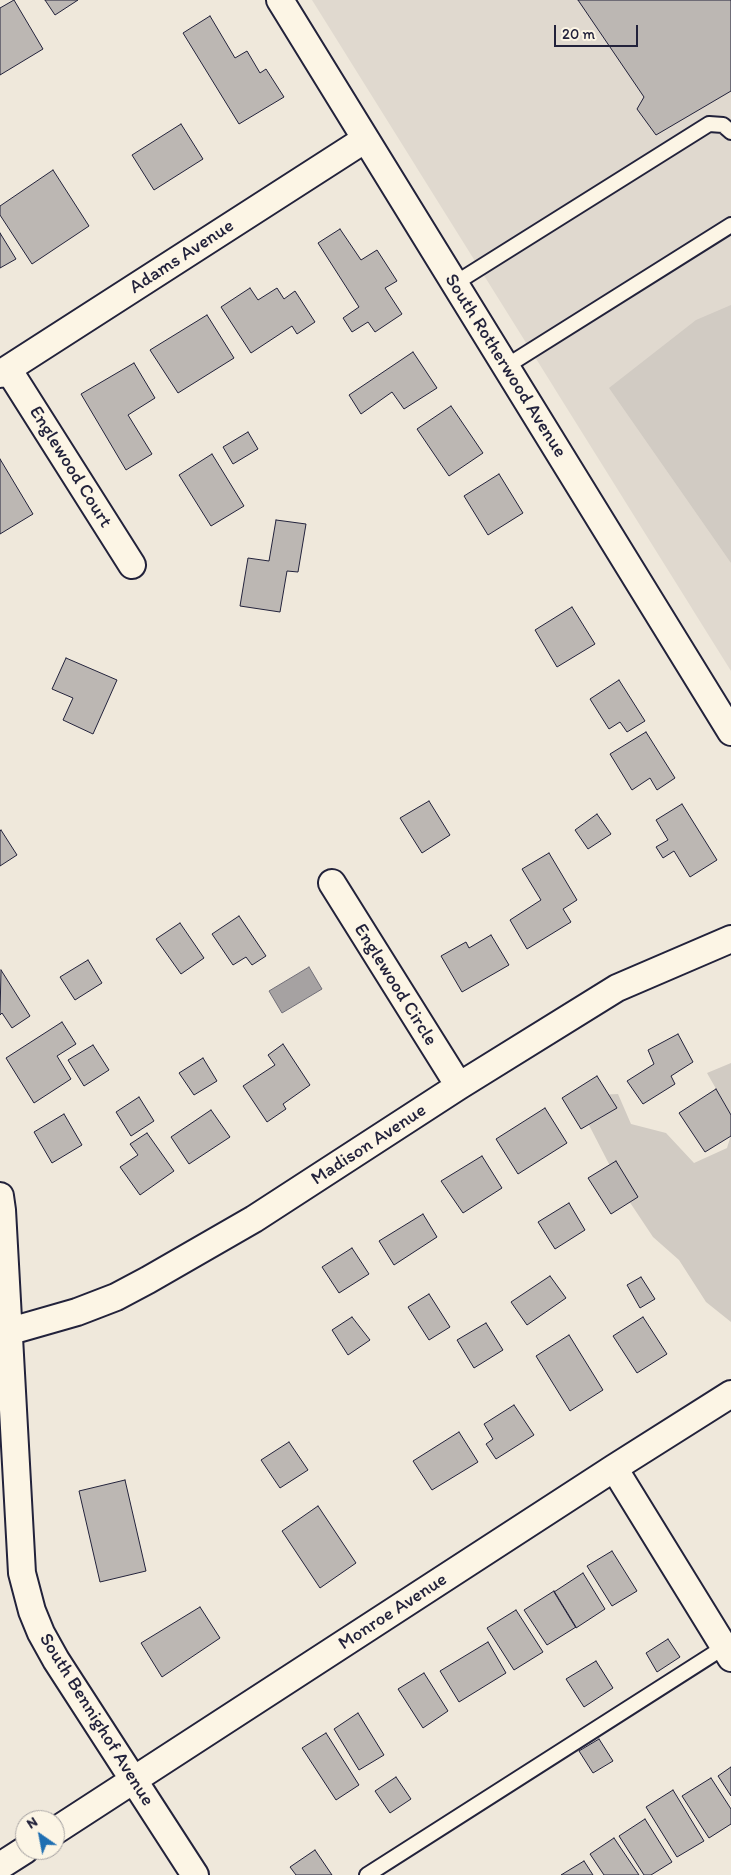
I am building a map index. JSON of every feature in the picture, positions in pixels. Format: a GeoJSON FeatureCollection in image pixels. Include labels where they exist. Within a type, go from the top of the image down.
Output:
{"type":"FeatureCollection","features":[{"type":"Feature","properties":{"kind":"street","name":"South Rotherwood Avenue"},"geometry":{"type":"LineString","coordinates":[[280,0],[364,140],[731,732]]}},
{"type":"Feature","properties":{"kind":"street","name":"Adams Avenue"},"geometry":{"type":"LineString","coordinates":[[4,371],[364,140]]}},
{"type":"Feature","properties":{"kind":"street","name":"Englewood Court"},"geometry":{"type":"LineString","coordinates":[[4,371],[132,565]]}},
{"type":"Feature","properties":{"kind":"street","name":"Englewood Circle"},"geometry":{"type":"LineString","coordinates":[[332,883],[459,1086]]}},
{"type":"Feature","properties":{"kind":"street","name":"Madison Avenue"},"geometry":{"type":"LineString","coordinates":[[4,1333],[77,1312],[116,1297],[148,1280],[254,1219],[459,1086],[617,988],[731,939]]}},
{"type":"Feature","properties":{"kind":"street","name":"South Bennighof Avenue"},"geometry":{"type":"LineString","coordinates":[[0,1196],[2,1210],[4,1333],[22,1572],[32,1611],[40,1633],[56,1660],[195,1875]]}},
{"type":"Feature","properties":{"kind":"street","name":"Monroe Avenue"},"geometry":{"type":"LineString","coordinates":[[65,1825],[731,1394]]}},
{"type":"Feature","properties":{"kind":"street"},"geometry":{"type":"LineString","coordinates":[[614,1468],[729,1649]]}},
{"type":"Feature","properties":{"kind":"street"},"geometry":{"type":"LineString","coordinates":[[0,1866],[15,1856]]}},
{"type":"Feature","properties":{"kind":"lane"},"geometry":{"type":"LineString","coordinates":[[454,284],[709,124],[723,125],[731,132]]}},
{"type":"Feature","properties":{"kind":"lane"},"geometry":{"type":"LineString","coordinates":[[505,368],[731,225]]}},
{"type":"Feature","properties":{"kind":"lane"},"geometry":{"type":"LineString","coordinates":[[367,1875],[729,1649]]}},
{"type":"Feature","properties":{"kind":"shaded area"},"geometry":{"type":"Polygon","coordinates":[[[312,0],[731,0],[731,671],[312,0]]]}},
{"type":"Feature","properties":{"kind":"shaded area"},"geometry":{"type":"Polygon","coordinates":[[[731,305],[731,563],[609,388],[696,320],[731,305]]]}},
{"type":"Feature","properties":{"kind":"shaded area"},"geometry":{"type":"Polygon","coordinates":[[[309,967],[322,989],[282,1013],[269,991],[309,967]]]}},
{"type":"Feature","properties":{"kind":"shaded area"},"geometry":{"type":"Polygon","coordinates":[[[731,1063],[731,1115],[707,1073],[731,1063]]]}},
{"type":"Feature","properties":{"kind":"shaded area"},"geometry":{"type":"Polygon","coordinates":[[[618,1094],[631,1124],[666,1133],[694,1163],[727,1148],[731,1135],[731,1322],[706,1302],[679,1260],[653,1237],[625,1195],[574,1096],[618,1094]]]}},
{"type":"Feature","properties":{"kind":"building"},"geometry":{"type":"Polygon","coordinates":[[[14,0],[43,49],[0,75],[0,8],[14,0]]]}},
{"type":"Feature","properties":{"kind":"building"},"geometry":{"type":"Polygon","coordinates":[[[45,0],[78,0],[55,15],[45,0]]]}},
{"type":"Feature","properties":{"kind":"building"},"geometry":{"type":"Polygon","coordinates":[[[578,0],[731,0],[731,91],[656,135],[637,109],[644,97],[578,0]]]}},
{"type":"Feature","properties":{"kind":"building"},"geometry":{"type":"Polygon","coordinates":[[[210,16],[235,58],[247,51],[260,73],[266,69],[284,97],[239,124],[183,33],[210,16]]]}},
{"type":"Feature","properties":{"kind":"building"},"geometry":{"type":"Polygon","coordinates":[[[181,124],[203,159],[154,190],[132,155],[181,124]]]}},
{"type":"Feature","properties":{"kind":"building"},"geometry":{"type":"Polygon","coordinates":[[[53,170],[89,226],[32,264],[0,215],[0,206],[53,170]]]}},
{"type":"Feature","properties":{"kind":"building"},"geometry":{"type":"Polygon","coordinates":[[[340,229],[361,260],[377,250],[397,281],[385,288],[402,314],[375,332],[368,322],[352,332],[343,318],[359,307],[318,243],[340,229]]]}},
{"type":"Feature","properties":{"kind":"building"},"geometry":{"type":"Polygon","coordinates":[[[0,233],[16,259],[0,268],[0,233]]]}},
{"type":"Feature","properties":{"kind":"building"},"geometry":{"type":"Polygon","coordinates":[[[250,288],[258,300],[277,288],[284,299],[295,291],[315,322],[297,334],[292,326],[251,353],[221,307],[250,288]]]}},
{"type":"Feature","properties":{"kind":"building"},"geometry":{"type":"Polygon","coordinates":[[[207,315],[234,358],[178,393],[150,350],[207,315]]]}},
{"type":"Feature","properties":{"kind":"building"},"geometry":{"type":"Polygon","coordinates":[[[413,352],[437,388],[404,409],[392,392],[361,414],[349,395],[413,352]]]}},
{"type":"Feature","properties":{"kind":"building"},"geometry":{"type":"Polygon","coordinates":[[[134,363],[155,398],[128,415],[152,454],[126,470],[81,394],[134,363]]]}},
{"type":"Feature","properties":{"kind":"building"},"geometry":{"type":"Polygon","coordinates":[[[451,406],[483,453],[449,476],[417,429],[451,406]]]}},
{"type":"Feature","properties":{"kind":"building"},"geometry":{"type":"Polygon","coordinates":[[[248,432],[258,449],[233,464],[223,447],[248,432]]]}},
{"type":"Feature","properties":{"kind":"building"},"geometry":{"type":"Polygon","coordinates":[[[212,454],[244,506],[211,526],[179,475],[212,454]]]}},
{"type":"Feature","properties":{"kind":"building"},"geometry":{"type":"Polygon","coordinates":[[[0,459],[33,514],[0,534],[0,459]]]}},
{"type":"Feature","properties":{"kind":"building"},"geometry":{"type":"Polygon","coordinates":[[[499,474],[523,513],[488,535],[464,496],[499,474]]]}},
{"type":"Feature","properties":{"kind":"building"},"geometry":{"type":"Polygon","coordinates":[[[276,520],[306,524],[298,572],[287,571],[280,612],[240,606],[248,558],[269,561],[276,520]]]}},
{"type":"Feature","properties":{"kind":"building"},"geometry":{"type":"Polygon","coordinates":[[[572,607],[595,644],[557,667],[535,630],[572,607]]]}},
{"type":"Feature","properties":{"kind":"building"},"geometry":{"type":"Polygon","coordinates":[[[66,658],[117,680],[93,734],[63,720],[73,698],[52,689],[66,658]]]}},
{"type":"Feature","properties":{"kind":"building"},"geometry":{"type":"Polygon","coordinates":[[[619,680],[645,721],[627,732],[620,722],[609,729],[590,699],[619,680]]]}},
{"type":"Feature","properties":{"kind":"building"},"geometry":{"type":"Polygon","coordinates":[[[646,732],[675,778],[657,790],[650,778],[632,790],[610,754],[646,732]]]}},
{"type":"Feature","properties":{"kind":"building"},"geometry":{"type":"Polygon","coordinates":[[[429,801],[450,835],[422,853],[400,818],[429,801]]]}},
{"type":"Feature","properties":{"kind":"building"},"geometry":{"type":"Polygon","coordinates":[[[682,804],[717,860],[690,877],[674,851],[663,858],[656,847],[668,840],[656,820],[682,804]]]}},
{"type":"Feature","properties":{"kind":"building"},"geometry":{"type":"Polygon","coordinates":[[[597,814],[611,834],[588,849],[575,830],[597,814]]]}},
{"type":"Feature","properties":{"kind":"building"},"geometry":{"type":"Polygon","coordinates":[[[0,831],[17,855],[0,866],[0,831]]]}},
{"type":"Feature","properties":{"kind":"building"},"geometry":{"type":"Polygon","coordinates":[[[549,853],[577,900],[563,909],[571,922],[527,949],[510,920],[541,900],[522,869],[549,853]]]}},
{"type":"Feature","properties":{"kind":"building"},"geometry":{"type":"Polygon","coordinates":[[[239,916],[266,956],[252,965],[246,957],[233,965],[212,934],[239,916]]]}},
{"type":"Feature","properties":{"kind":"building"},"geometry":{"type":"Polygon","coordinates":[[[180,923],[204,958],[181,974],[156,939],[180,923]]]}},
{"type":"Feature","properties":{"kind":"building"},"geometry":{"type":"Polygon","coordinates":[[[491,935],[509,965],[462,992],[441,956],[466,942],[469,948],[491,935]]]}},
{"type":"Feature","properties":{"kind":"building"},"geometry":{"type":"Polygon","coordinates":[[[88,960],[102,983],[75,1000],[60,977],[88,960]]]}},
{"type":"Feature","properties":{"kind":"building"},"geometry":{"type":"Polygon","coordinates":[[[1,970],[30,1016],[12,1028],[2,1013],[0,1015],[1,970]]]}},
{"type":"Feature","properties":{"kind":"building"},"geometry":{"type":"Polygon","coordinates":[[[62,1022],[76,1044],[57,1056],[71,1079],[34,1103],[6,1058],[62,1022]]]}},
{"type":"Feature","properties":{"kind":"building"},"geometry":{"type":"Polygon","coordinates":[[[678,1034],[693,1062],[671,1076],[675,1084],[643,1104],[627,1081],[654,1064],[648,1050],[678,1034]]]}},
{"type":"Feature","properties":{"kind":"building"},"geometry":{"type":"Polygon","coordinates":[[[283,1044],[310,1085],[283,1104],[286,1109],[267,1122],[243,1086],[275,1065],[268,1055],[283,1044]]]}},
{"type":"Feature","properties":{"kind":"building"},"geometry":{"type":"Polygon","coordinates":[[[93,1045],[109,1070],[84,1086],[68,1060],[93,1045]]]}},
{"type":"Feature","properties":{"kind":"building"},"geometry":{"type":"Polygon","coordinates":[[[203,1058],[217,1081],[194,1095],[179,1073],[203,1058]]]}},
{"type":"Feature","properties":{"kind":"building"},"geometry":{"type":"Polygon","coordinates":[[[597,1076],[617,1108],[581,1129],[562,1098],[597,1076]]]}},
{"type":"Feature","properties":{"kind":"building"},"geometry":{"type":"Polygon","coordinates":[[[716,1089],[731,1115],[731,1136],[705,1152],[679,1113],[716,1089]]]}},
{"type":"Feature","properties":{"kind":"building"},"geometry":{"type":"Polygon","coordinates":[[[139,1097],[154,1121],[131,1136],[116,1112],[139,1097]]]}},
{"type":"Feature","properties":{"kind":"building"},"geometry":{"type":"Polygon","coordinates":[[[545,1108],[567,1143],[518,1174],[496,1139],[545,1108]]]}},
{"type":"Feature","properties":{"kind":"building"},"geometry":{"type":"Polygon","coordinates":[[[211,1110],[230,1137],[189,1164],[171,1137],[211,1110]]]}},
{"type":"Feature","properties":{"kind":"building"},"geometry":{"type":"Polygon","coordinates":[[[64,1114],[82,1145],[52,1163],[34,1132],[64,1114]]]}},
{"type":"Feature","properties":{"kind":"building"},"geometry":{"type":"Polygon","coordinates":[[[147,1133],[174,1171],[140,1195],[120,1167],[138,1155],[130,1144],[147,1133]]]}},
{"type":"Feature","properties":{"kind":"building"},"geometry":{"type":"Polygon","coordinates":[[[482,1156],[502,1188],[463,1213],[441,1181],[482,1156]]]}},
{"type":"Feature","properties":{"kind":"building"},"geometry":{"type":"Polygon","coordinates":[[[616,1161],[638,1197],[611,1214],[588,1178],[616,1161]]]}},
{"type":"Feature","properties":{"kind":"building"},"geometry":{"type":"Polygon","coordinates":[[[569,1203],[585,1230],[555,1249],[538,1222],[569,1203]]]}},
{"type":"Feature","properties":{"kind":"building"},"geometry":{"type":"Polygon","coordinates":[[[423,1214],[437,1237],[394,1265],[379,1241],[423,1214]]]}},
{"type":"Feature","properties":{"kind":"building"},"geometry":{"type":"Polygon","coordinates":[[[352,1248],[369,1274],[339,1293],[322,1267],[352,1248]]]}},
{"type":"Feature","properties":{"kind":"building"},"geometry":{"type":"Polygon","coordinates":[[[550,1276],[566,1298],[527,1325],[511,1302],[550,1276]]]}},
{"type":"Feature","properties":{"kind":"building"},"geometry":{"type":"Polygon","coordinates":[[[641,1277],[655,1299],[640,1308],[627,1285],[641,1277]]]}},
{"type":"Feature","properties":{"kind":"building"},"geometry":{"type":"Polygon","coordinates":[[[429,1294],[450,1327],[429,1340],[408,1307],[429,1294]]]}},
{"type":"Feature","properties":{"kind":"building"},"geometry":{"type":"Polygon","coordinates":[[[352,1317],[370,1340],[348,1355],[332,1330],[352,1317]]]}},
{"type":"Feature","properties":{"kind":"building"},"geometry":{"type":"Polygon","coordinates":[[[643,1317],[667,1354],[637,1373],[613,1336],[643,1317]]]}},
{"type":"Feature","properties":{"kind":"building"},"geometry":{"type":"Polygon","coordinates":[[[486,1323],[503,1350],[474,1368],[457,1340],[486,1323]]]}},
{"type":"Feature","properties":{"kind":"building"},"geometry":{"type":"Polygon","coordinates":[[[569,1335],[603,1390],[570,1411],[536,1356],[569,1335]]]}},
{"type":"Feature","properties":{"kind":"building"},"geometry":{"type":"Polygon","coordinates":[[[514,1405],[534,1435],[496,1459],[486,1444],[493,1439],[484,1424],[514,1405]]]}},
{"type":"Feature","properties":{"kind":"building"},"geometry":{"type":"Polygon","coordinates":[[[459,1432],[478,1462],[432,1490],[413,1461],[459,1432]]]}},
{"type":"Feature","properties":{"kind":"building"},"geometry":{"type":"Polygon","coordinates":[[[289,1442],[308,1470],[280,1488],[261,1460],[289,1442]]]}},
{"type":"Feature","properties":{"kind":"building"},"geometry":{"type":"Polygon","coordinates":[[[125,1480],[146,1571],[100,1582],[79,1491],[125,1480]]]}},
{"type":"Feature","properties":{"kind":"building"},"geometry":{"type":"Polygon","coordinates":[[[318,1506],[356,1563],[320,1588],[282,1531],[318,1506]]]}},
{"type":"Feature","properties":{"kind":"building"},"geometry":{"type":"Polygon","coordinates":[[[612,1551],[637,1591],[612,1606],[587,1566],[612,1551]]]}},
{"type":"Feature","properties":{"kind":"building"},"geometry":{"type":"Polygon","coordinates":[[[583,1573],[605,1609],[576,1628],[554,1592],[583,1573]]]}},
{"type":"Feature","properties":{"kind":"building"},"geometry":{"type":"Polygon","coordinates":[[[554,1591],[576,1627],[547,1645],[524,1610],[554,1591]]]}},
{"type":"Feature","properties":{"kind":"building"},"geometry":{"type":"Polygon","coordinates":[[[200,1607],[220,1638],[162,1677],[141,1643],[200,1607]]]}},
{"type":"Feature","properties":{"kind":"building"},"geometry":{"type":"Polygon","coordinates":[[[516,1610],[543,1652],[514,1670],[487,1628],[516,1610]]]}},
{"type":"Feature","properties":{"kind":"building"},"geometry":{"type":"Polygon","coordinates":[[[668,1639],[680,1657],[657,1672],[646,1653],[668,1639]]]}},
{"type":"Feature","properties":{"kind":"building"},"geometry":{"type":"Polygon","coordinates":[[[488,1642],[506,1673],[459,1702],[440,1671],[488,1642]]]}},
{"type":"Feature","properties":{"kind":"building"},"geometry":{"type":"Polygon","coordinates":[[[596,1661],[613,1688],[584,1707],[566,1679],[596,1661]]]}},
{"type":"Feature","properties":{"kind":"building"},"geometry":{"type":"Polygon","coordinates":[[[424,1673],[448,1711],[423,1728],[398,1689],[424,1673]]]}},
{"type":"Feature","properties":{"kind":"building"},"geometry":{"type":"Polygon","coordinates":[[[358,1713],[384,1755],[359,1770],[334,1729],[358,1713]]]}},
{"type":"Feature","properties":{"kind":"building"},"geometry":{"type":"Polygon","coordinates":[[[326,1733],[359,1785],[336,1800],[302,1748],[326,1733]]]}},
{"type":"Feature","properties":{"kind":"building"},"geometry":{"type":"Polygon","coordinates":[[[599,1739],[613,1761],[593,1773],[579,1751],[599,1739]]]}},
{"type":"Feature","properties":{"kind":"building"},"geometry":{"type":"Polygon","coordinates":[[[731,1767],[731,1796],[718,1776],[731,1767]]]}},
{"type":"Feature","properties":{"kind":"building"},"geometry":{"type":"Polygon","coordinates":[[[396,1777],[411,1799],[390,1813],[375,1791],[396,1777]]]}},
{"type":"Feature","properties":{"kind":"building"},"geometry":{"type":"Polygon","coordinates":[[[711,1778],[731,1809],[731,1824],[709,1838],[682,1796],[711,1778]]]}},
{"type":"Feature","properties":{"kind":"building"},"geometry":{"type":"Polygon","coordinates":[[[673,1790],[704,1841],[677,1857],[646,1807],[673,1790]]]}},
{"type":"Feature","properties":{"kind":"building"},"geometry":{"type":"Polygon","coordinates":[[[645,1819],[672,1862],[651,1875],[644,1875],[619,1836],[645,1819]]]}},
{"type":"Feature","properties":{"kind":"building"},"geometry":{"type":"Polygon","coordinates":[[[614,1838],[639,1875],[604,1875],[590,1854],[614,1838]]]}},
{"type":"Feature","properties":{"kind":"building"},"geometry":{"type":"Polygon","coordinates":[[[315,1850],[332,1875],[296,1875],[290,1867],[315,1850]]]}},
{"type":"Feature","properties":{"kind":"building"},"geometry":{"type":"Polygon","coordinates":[[[584,1861],[593,1875],[561,1875],[584,1861]]]}}]}
